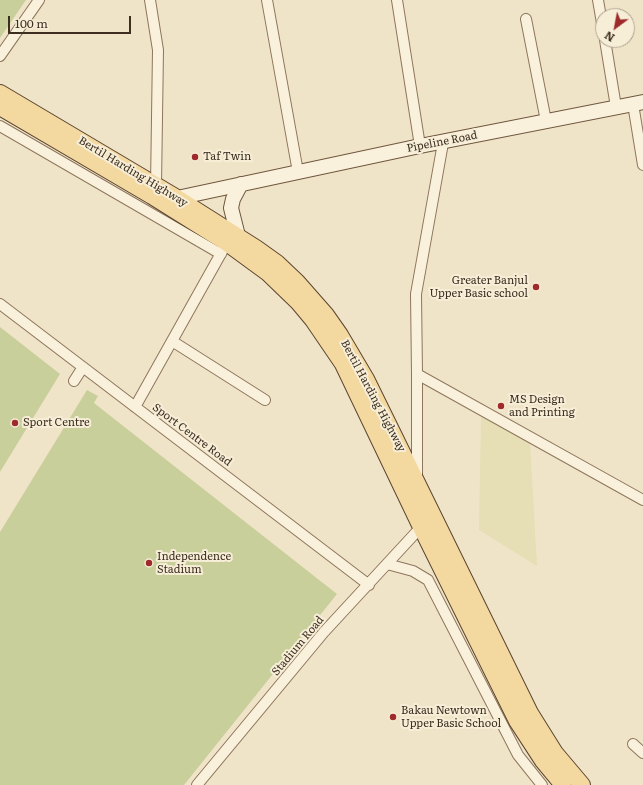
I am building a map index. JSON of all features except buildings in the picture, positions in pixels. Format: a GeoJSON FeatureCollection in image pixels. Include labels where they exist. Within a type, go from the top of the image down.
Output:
{"type":"FeatureCollection","features":[{"type":"Feature","properties":{"kind":"main road","name":"Bertil Harding Highway"},"geometry":{"type":"LineString","coordinates":[[0,93],[177,198],[228,245],[277,263],[297,282],[333,325],[355,359],[417,481],[530,713],[555,753],[582,785]]}},
{"type":"Feature","properties":{"kind":"main road","name":"Bertil Harding Highway"},"geometry":{"type":"LineString","coordinates":[[0,107],[152,196],[228,245],[268,273],[298,302],[326,337],[354,384],[421,527],[516,721],[543,761],[563,785]]}},
{"type":"Feature","properties":{"kind":"street"},"geometry":{"type":"LineString","coordinates":[[0,56],[39,0]]}},
{"type":"Feature","properties":{"kind":"street"},"geometry":{"type":"LineString","coordinates":[[150,0],[158,50],[156,185]]}},
{"type":"Feature","properties":{"kind":"street"},"geometry":{"type":"LineString","coordinates":[[267,0],[298,172]]}},
{"type":"Feature","properties":{"kind":"street"},"geometry":{"type":"LineString","coordinates":[[397,0],[420,146]]}},
{"type":"Feature","properties":{"kind":"street"},"geometry":{"type":"LineString","coordinates":[[526,19],[546,121]]}},
{"type":"Feature","properties":{"kind":"street"},"geometry":{"type":"LineString","coordinates":[[606,48],[616,107]]}},
{"type":"Feature","properties":{"kind":"street"},"geometry":{"type":"LineString","coordinates":[[638,103],[643,166]]}},
{"type":"Feature","properties":{"kind":"street","name":"Pipeline Road"},"geometry":{"type":"LineString","coordinates":[[177,198],[420,146],[443,143],[638,103]]}},
{"type":"Feature","properties":{"kind":"street"},"geometry":{"type":"LineString","coordinates":[[0,126],[228,245]]}},
{"type":"Feature","properties":{"kind":"street"},"geometry":{"type":"LineString","coordinates":[[417,481],[416,294],[443,143]]}},
{"type":"Feature","properties":{"kind":"street"},"geometry":{"type":"LineString","coordinates":[[135,407],[228,245],[231,208],[233,199],[241,184]]}},
{"type":"Feature","properties":{"kind":"street","name":"Sport Centre Road"},"geometry":{"type":"LineString","coordinates":[[0,304],[369,585]]}},
{"type":"Feature","properties":{"kind":"street"},"geometry":{"type":"LineString","coordinates":[[172,341],[264,400]]}},
{"type":"Feature","properties":{"kind":"street"},"geometry":{"type":"LineString","coordinates":[[74,381],[83,367]]}},
{"type":"Feature","properties":{"kind":"street"},"geometry":{"type":"LineString","coordinates":[[417,374],[643,500]]}},
{"type":"Feature","properties":{"kind":"street","name":"Stadium Road"},"geometry":{"type":"LineString","coordinates":[[197,785],[324,632],[421,527]]}},
{"type":"Feature","properties":{"kind":"street"},"geometry":{"type":"LineString","coordinates":[[387,564],[413,571],[428,580],[518,755],[542,785]]}},
{"type":"Feature","properties":{"kind":"street"},"geometry":{"type":"LineString","coordinates":[[633,744],[643,753]]}},
{"type":"Feature","properties":{"kind":"shaded area"},"geometry":{"type":"Polygon","coordinates":[[[481,416],[530,443],[537,566],[479,530],[481,416]]]}},
{"type":"Feature","properties":{"kind":"green space"},"geometry":{"type":"Polygon","coordinates":[[[0,0],[26,0],[0,38],[0,0]]]}},
{"type":"Feature","properties":{"kind":"green space","name":"Sport Centre"},"geometry":{"type":"Polygon","coordinates":[[[0,327],[60,374],[0,472],[0,327]]]}},
{"type":"Feature","properties":{"kind":"green space","name":"Independence Stadium"},"geometry":{"type":"Polygon","coordinates":[[[87,390],[98,396],[94,403],[337,594],[184,785],[0,785],[0,532],[87,390]]]}},
{"type":"Feature","properties":{"kind":"place","name":"Taf Twin"},"geometry":{"type":"Point","coordinates":[195,157]}},
{"type":"Feature","properties":{"kind":"place","name":"Greater Banjul Upper Basic school"},"geometry":{"type":"Point","coordinates":[536,287]}},
{"type":"Feature","properties":{"kind":"place","name":"MS Design and Printing"},"geometry":{"type":"Point","coordinates":[501,406]}},
{"type":"Feature","properties":{"kind":"place","name":"Sport Centre"},"geometry":{"type":"Point","coordinates":[15,423]}},
{"type":"Feature","properties":{"kind":"place","name":"Independence Stadium"},"geometry":{"type":"Point","coordinates":[149,563]}},
{"type":"Feature","properties":{"kind":"place","name":"Bakau Newtown Upper Basic School"},"geometry":{"type":"Point","coordinates":[393,717]}}]}
